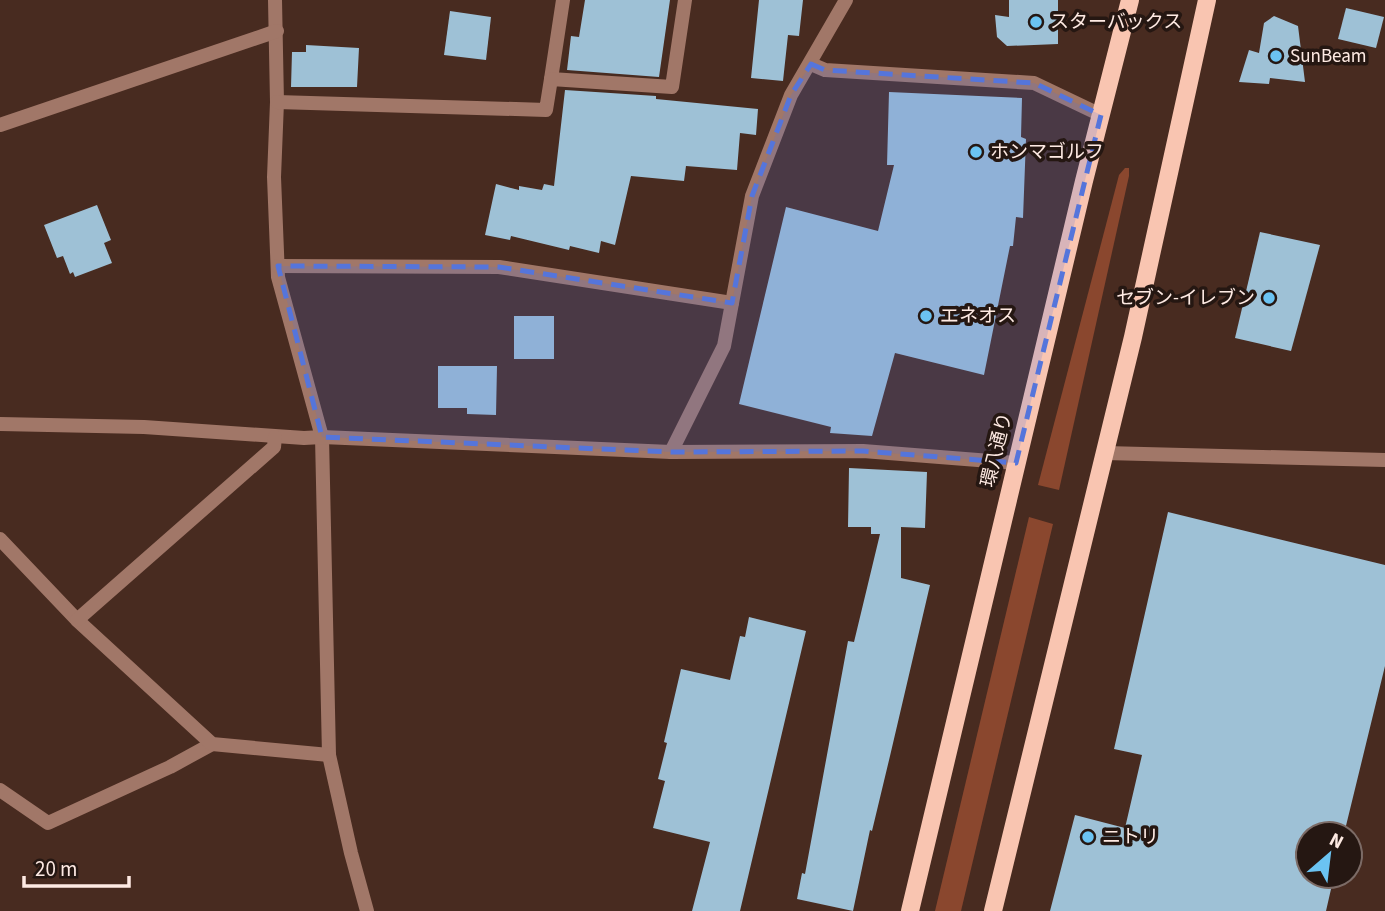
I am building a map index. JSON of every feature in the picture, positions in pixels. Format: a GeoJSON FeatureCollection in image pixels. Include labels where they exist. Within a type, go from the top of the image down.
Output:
{"type":"FeatureCollection","features":[{"type":"Feature","properties":{"kind":"main road","name":"環八通り"},"geometry":{"type":"LineString","coordinates":[[910,911],[1016,463],[1130,0]]}},
{"type":"Feature","properties":{"kind":"main road"},"geometry":{"type":"LineString","coordinates":[[993,911],[1105,453],[1208,0]]}},
{"type":"Feature","properties":{"kind":"street"},"geometry":{"type":"LineString","coordinates":[[275,0],[274,177],[278,277],[322,437],[325,459],[329,755],[367,911]]}},
{"type":"Feature","properties":{"kind":"street"},"geometry":{"type":"LineString","coordinates":[[276,102],[547,110],[563,0]]}},
{"type":"Feature","properties":{"kind":"street"},"geometry":{"type":"LineString","coordinates":[[551,79],[672,87],[685,0]]}},
{"type":"Feature","properties":{"kind":"street"},"geometry":{"type":"LineString","coordinates":[[671,452],[724,346],[752,196],[792,96],[846,0]]}},
{"type":"Feature","properties":{"kind":"street"},"geometry":{"type":"LineString","coordinates":[[0,125],[276,31]]}},
{"type":"Feature","properties":{"kind":"street"},"geometry":{"type":"LineString","coordinates":[[810,64],[825,71],[1034,83],[1101,115]]}},
{"type":"Feature","properties":{"kind":"street"},"geometry":{"type":"LineString","coordinates":[[278,266],[499,267],[732,303]]}},
{"type":"Feature","properties":{"kind":"street"},"geometry":{"type":"LineString","coordinates":[[0,424],[144,427],[275,437],[671,452],[863,451],[1016,463]]}},
{"type":"Feature","properties":{"kind":"street"},"geometry":{"type":"LineString","coordinates":[[77,620],[274,447],[275,437]]}},
{"type":"Feature","properties":{"kind":"street"},"geometry":{"type":"LineString","coordinates":[[1105,453],[1385,460]]}},
{"type":"Feature","properties":{"kind":"street"},"geometry":{"type":"LineString","coordinates":[[0,539],[77,620],[212,744]]}},
{"type":"Feature","properties":{"kind":"street"},"geometry":{"type":"LineString","coordinates":[[0,790],[48,823],[170,767],[212,744],[329,755]]}},
{"type":"Feature","properties":{"kind":"highlighted area"},"geometry":{"type":"Polygon","coordinates":[[[811,64],[825,70],[1034,83],[1101,115],[1016,463],[863,451],[671,452],[322,437],[278,266],[499,267],[732,303],[752,196],[791,95],[811,64]]]}},
{"type":"Feature","properties":{"kind":"shaded area"},"geometry":{"type":"Polygon","coordinates":[[[1125,168],[1129,168],[1129,176],[1059,490],[1038,485],[1119,175],[1125,168]]]}},
{"type":"Feature","properties":{"kind":"shaded area"},"geometry":{"type":"Polygon","coordinates":[[[1029,517],[1053,524],[961,911],[935,911],[1029,517]]]}},
{"type":"Feature","properties":{"kind":"building"},"geometry":{"type":"Polygon","coordinates":[[[585,0],[670,0],[659,77],[567,70],[571,36],[579,37],[585,0]]]}},
{"type":"Feature","properties":{"kind":"building"},"geometry":{"type":"Polygon","coordinates":[[[759,0],[803,0],[799,36],[788,35],[783,81],[751,78],[759,0]]]}},
{"type":"Feature","properties":{"kind":"building"},"geometry":{"type":"Polygon","coordinates":[[[1009,0],[1058,0],[1058,44],[1007,46],[997,37],[995,15],[1009,17],[1009,0]]]}},
{"type":"Feature","properties":{"kind":"building"},"geometry":{"type":"Polygon","coordinates":[[[1346,8],[1384,17],[1376,48],[1338,39],[1346,8]]]}},
{"type":"Feature","properties":{"kind":"building"},"geometry":{"type":"Polygon","coordinates":[[[450,11],[491,17],[486,60],[444,55],[450,11]]]}},
{"type":"Feature","properties":{"kind":"building"},"geometry":{"type":"Polygon","coordinates":[[[1274,16],[1298,26],[1305,82],[1270,78],[1269,84],[1239,82],[1249,50],[1259,53],[1264,23],[1274,16]]]}},
{"type":"Feature","properties":{"kind":"building"},"geometry":{"type":"Polygon","coordinates":[[[306,45],[359,48],[357,87],[291,87],[292,52],[306,52],[306,45]]]}},
{"type":"Feature","properties":{"kind":"building"},"geometry":{"type":"Polygon","coordinates":[[[565,90],[656,96],[656,99],[758,109],[756,135],[740,133],[737,170],[686,166],[684,181],[631,176],[615,245],[601,241],[599,253],[570,246],[569,250],[511,236],[510,240],[485,235],[496,184],[519,190],[519,186],[542,190],[544,184],[554,186],[565,90]]]}},
{"type":"Feature","properties":{"kind":"building"},"geometry":{"type":"Polygon","coordinates":[[[889,92],[1022,98],[1021,137],[1026,139],[1023,218],[1016,217],[1013,246],[1010,246],[984,375],[895,353],[872,436],[830,433],[831,427],[739,404],[786,207],[878,231],[894,165],[887,165],[889,92]]]}},
{"type":"Feature","properties":{"kind":"building"},"geometry":{"type":"Polygon","coordinates":[[[97,205],[111,240],[104,243],[112,263],[75,277],[73,272],[70,274],[63,256],[57,258],[44,225],[97,205]]]}},
{"type":"Feature","properties":{"kind":"building"},"geometry":{"type":"Polygon","coordinates":[[[1260,232],[1320,245],[1291,351],[1235,338],[1260,232]]]}},
{"type":"Feature","properties":{"kind":"building"},"geometry":{"type":"Polygon","coordinates":[[[514,316],[554,316],[554,359],[514,359],[514,316]]]}},
{"type":"Feature","properties":{"kind":"building"},"geometry":{"type":"Polygon","coordinates":[[[438,366],[497,366],[496,415],[467,414],[467,408],[438,408],[438,366]]]}},
{"type":"Feature","properties":{"kind":"building"},"geometry":{"type":"Polygon","coordinates":[[[849,468],[927,472],[925,528],[901,527],[901,578],[930,585],[853,911],[797,899],[802,873],[805,874],[848,641],[854,642],[880,534],[871,534],[871,527],[848,527],[849,468]]]}},
{"type":"Feature","properties":{"kind":"building"},"geometry":{"type":"Polygon","coordinates":[[[1168,512],[1385,565],[1385,666],[1347,820],[1294,820],[1294,890],[1331,890],[1326,911],[1050,911],[1075,815],[1125,828],[1142,755],[1114,749],[1168,512]]]}},
{"type":"Feature","properties":{"kind":"building"},"geometry":{"type":"Polygon","coordinates":[[[749,617],[806,631],[740,911],[692,911],[710,842],[653,828],[665,781],[658,779],[667,743],[664,742],[681,669],[730,680],[740,636],[745,637],[749,617]]]}},
{"type":"Feature","properties":{"kind":"place","name":"スターバックス"},"geometry":{"type":"Point","coordinates":[1036,22]}},
{"type":"Feature","properties":{"kind":"place","name":"SunBeam"},"geometry":{"type":"Point","coordinates":[1276,56]}},
{"type":"Feature","properties":{"kind":"place","name":"ホンマゴルフ"},"geometry":{"type":"Point","coordinates":[976,152]}},
{"type":"Feature","properties":{"kind":"place","name":"セブン-イレブン"},"geometry":{"type":"Point","coordinates":[1269,298]}},
{"type":"Feature","properties":{"kind":"place","name":"エネオス"},"geometry":{"type":"Point","coordinates":[926,316]}},
{"type":"Feature","properties":{"kind":"place","name":"ニトリ"},"geometry":{"type":"Point","coordinates":[1088,837]}}]}
